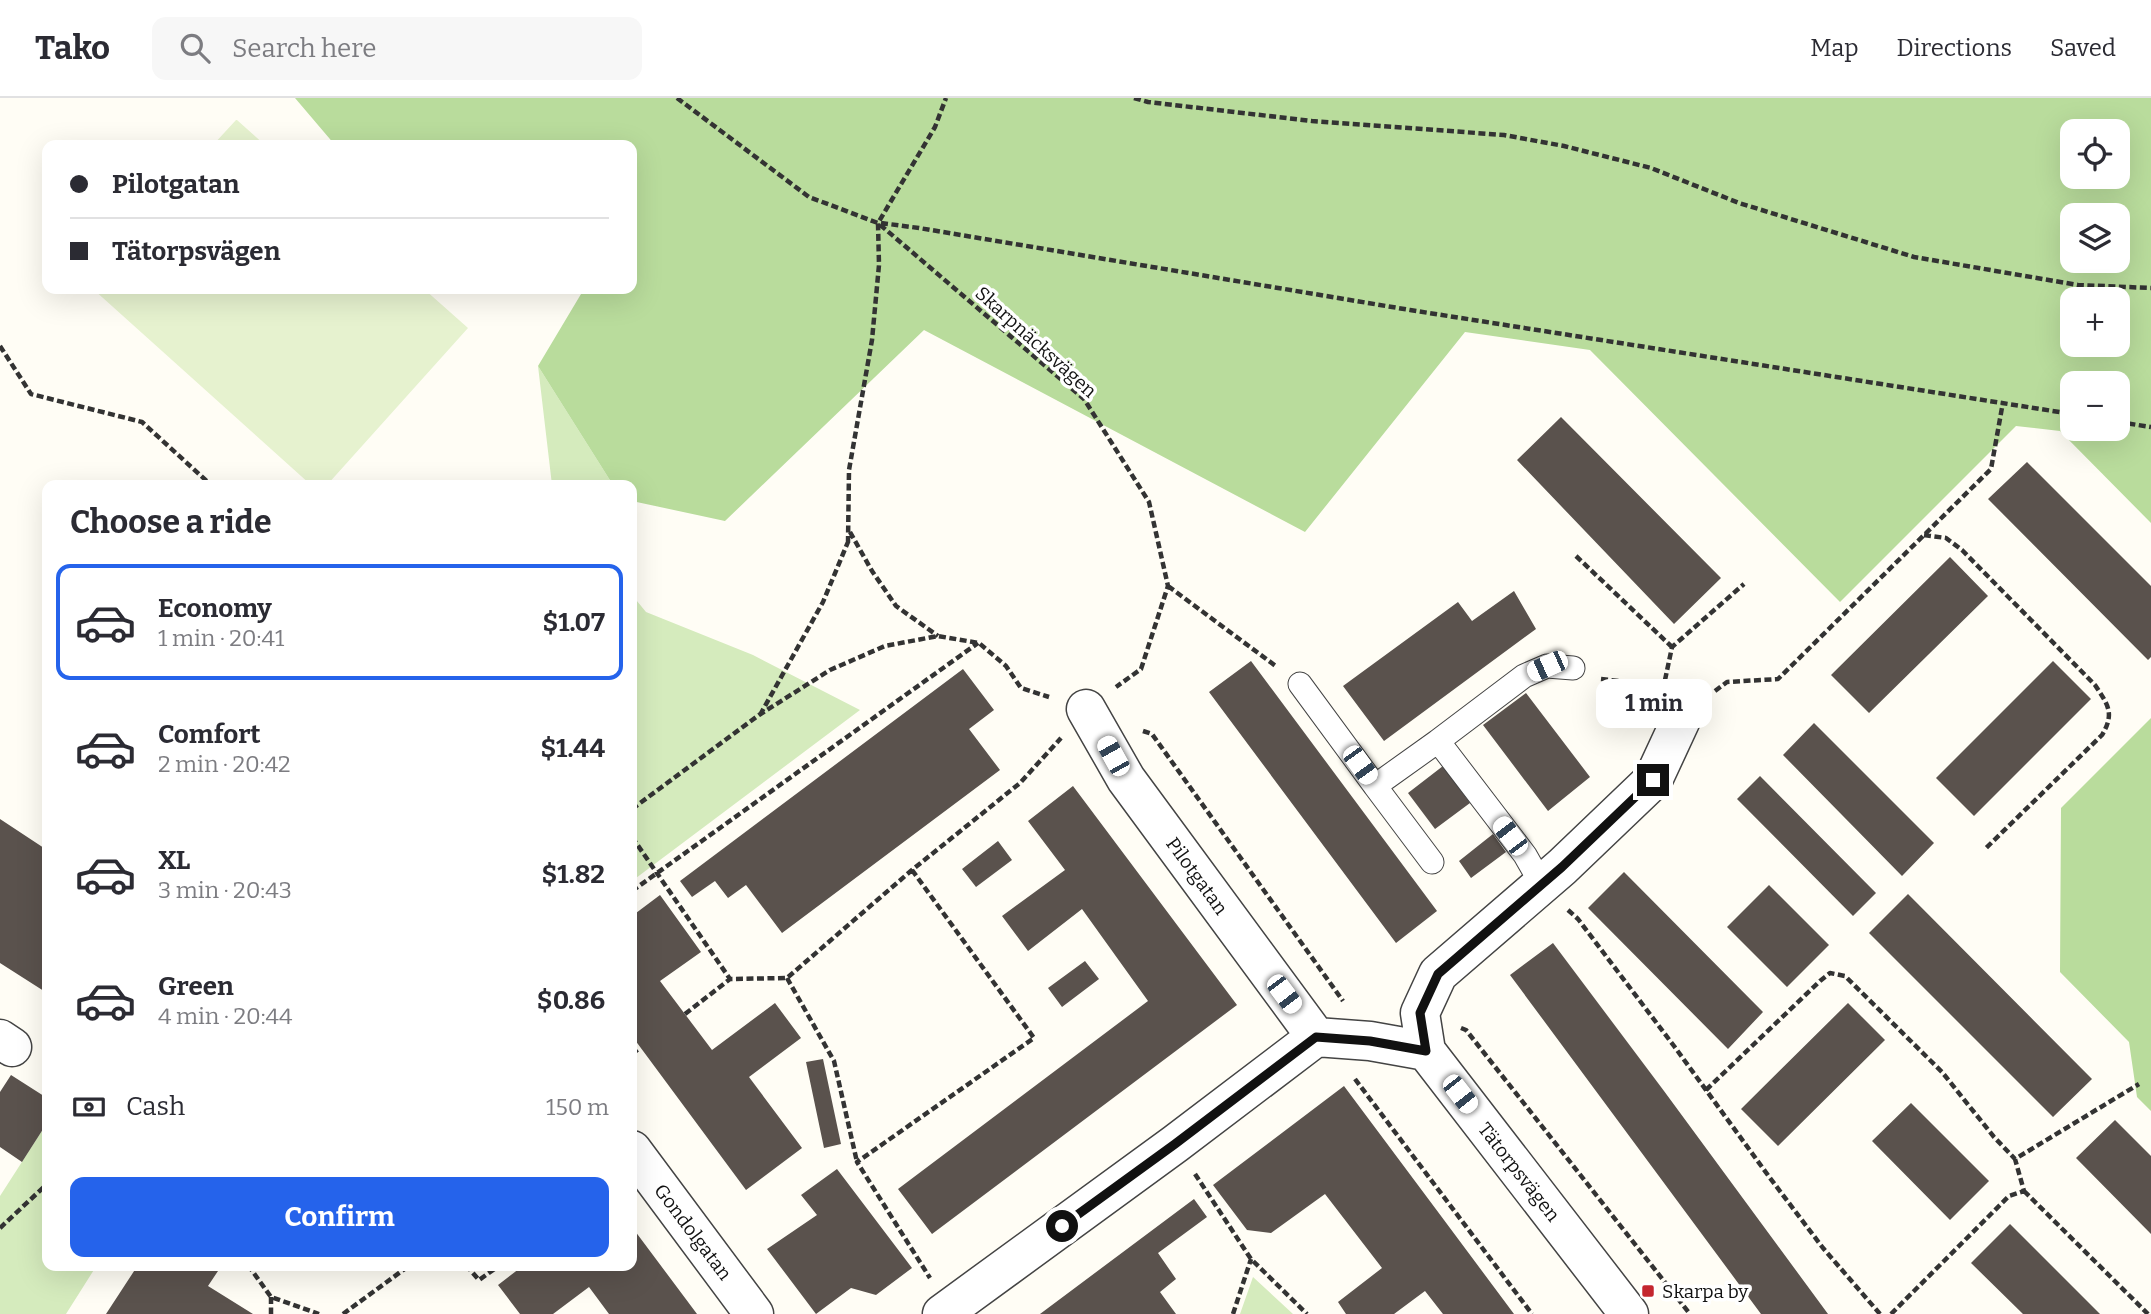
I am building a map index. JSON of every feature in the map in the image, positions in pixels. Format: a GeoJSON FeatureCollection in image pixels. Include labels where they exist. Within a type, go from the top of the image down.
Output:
{"type":"FeatureCollection","features":[{"type":"Feature","properties":{"kind":"street","name":"Tätorpsvägen"},"geometry":{"type":"LineString","coordinates":[[1629,1314],[1426,1051],[1420,1013],[1438,974],[1542,885],[1653,780],[1673,703]]}},
{"type":"Feature","properties":{"kind":"street","name":"Pilotgatan"},"geometry":{"type":"LineString","coordinates":[[1086,709],[1126,779],[1316,1037]]}},
{"type":"Feature","properties":{"kind":"street"},"geometry":{"type":"LineString","coordinates":[[946,1311],[1316,1037],[1370,1041],[1426,1051]]}},
{"type":"Feature","properties":{"kind":"street","name":"Gondolgatan"},"geometry":{"type":"LineString","coordinates":[[637,1157],[754,1314]]}},
{"type":"Feature","properties":{"kind":"lane"},"geometry":{"type":"LineString","coordinates":[[1375,786],[1524,676],[1547,666],[1573,668]]}},
{"type":"Feature","properties":{"kind":"lane"},"geometry":{"type":"LineString","coordinates":[[1300,684],[1433,862]]}},
{"type":"Feature","properties":{"kind":"lane"},"geometry":{"type":"LineString","coordinates":[[1438,741],[1525,855],[1542,885]]}},
{"type":"Feature","properties":{"kind":"path","name":"Skarpnäcksvägen"},"geometry":{"type":"LineString","coordinates":[[677,98],[809,197],[878,223],[1084,399],[1149,502],[1168,586]]}},
{"type":"Feature","properties":{"kind":"path"},"geometry":{"type":"LineString","coordinates":[[759,715],[823,602],[848,543],[849,470],[872,340],[879,265],[878,223],[935,127],[946,98]]}},
{"type":"Feature","properties":{"kind":"path"},"geometry":{"type":"LineString","coordinates":[[1134,98],[1148,102],[1312,121],[1504,135],[1540,141],[1651,168],[1739,203],[1914,257],[2078,285],[2151,288]]}},
{"type":"Feature","properties":{"kind":"path"},"geometry":{"type":"LineString","coordinates":[[878,223],[1409,310],[2060,412]]}},
{"type":"Feature","properties":{"kind":"path"},"geometry":{"type":"LineString","coordinates":[[0,346],[31,394],[142,422],[206,480]]}},
{"type":"Feature","properties":{"kind":"path"},"geometry":{"type":"LineString","coordinates":[[1673,703],[1727,682],[1778,679],[1991,469],[2003,402]]}},
{"type":"Feature","properties":{"kind":"path"},"geometry":{"type":"LineString","coordinates":[[2130,424],[2151,427]]}},
{"type":"Feature","properties":{"kind":"path"},"geometry":{"type":"LineString","coordinates":[[850,532],[896,606],[938,636]]}},
{"type":"Feature","properties":{"kind":"path"},"geometry":{"type":"LineString","coordinates":[[1924,535],[1946,538],[1962,550],[2095,685],[2108,704],[2110,721],[2102,735],[1984,850]]}},
{"type":"Feature","properties":{"kind":"path"},"geometry":{"type":"LineString","coordinates":[[1576,556],[1672,647],[1673,703]]}},
{"type":"Feature","properties":{"kind":"path"},"geometry":{"type":"LineString","coordinates":[[1672,647],[1744,584]]}},
{"type":"Feature","properties":{"kind":"path"},"geometry":{"type":"LineString","coordinates":[[685,1014],[730,979],[787,978],[912,870],[1020,783],[1086,709],[1141,669],[1168,586],[1300,684]]}},
{"type":"Feature","properties":{"kind":"path"},"geometry":{"type":"LineString","coordinates":[[637,805],[759,715],[831,670],[885,646],[938,636],[979,643],[1006,666],[1021,688],[1086,709]]}},
{"type":"Feature","properties":{"kind":"path"},"geometry":{"type":"LineString","coordinates":[[637,887],[979,643]]}},
{"type":"Feature","properties":{"kind":"path"},"geometry":{"type":"LineString","coordinates":[[1573,668],[1605,680],[1646,684],[1673,703]]}},
{"type":"Feature","properties":{"kind":"path"},"geometry":{"type":"LineString","coordinates":[[1141,730],[1152,734],[1341,998]]}},
{"type":"Feature","properties":{"kind":"path"},"geometry":{"type":"LineString","coordinates":[[637,844],[730,979]]}},
{"type":"Feature","properties":{"kind":"path"},"geometry":{"type":"LineString","coordinates":[[857,1162],[1034,1038],[912,870]]}},
{"type":"Feature","properties":{"kind":"path"},"geometry":{"type":"LineString","coordinates":[[1542,885],[1578,919],[1823,1248],[1880,1314]]}},
{"type":"Feature","properties":{"kind":"path"},"geometry":{"type":"LineString","coordinates":[[1706,1090],[1820,981],[1830,973],[1845,976],[1942,1072],[2015,1159],[2024,1191],[2148,1314]]}},
{"type":"Feature","properties":{"kind":"path"},"geometry":{"type":"LineString","coordinates":[[787,978],[834,1061],[857,1162],[946,1311]]}},
{"type":"Feature","properties":{"kind":"path"},"geometry":{"type":"LineString","coordinates":[[1316,1037],[1344,1064],[1532,1314]]}},
{"type":"Feature","properties":{"kind":"path"},"geometry":{"type":"LineString","coordinates":[[2015,1159],[2139,1084]]}},
{"type":"Feature","properties":{"kind":"path"},"geometry":{"type":"LineString","coordinates":[[1175,1144],[1251,1259],[1307,1314]]}},
{"type":"Feature","properties":{"kind":"path"},"geometry":{"type":"LineString","coordinates":[[0,1228],[42,1189]]}},
{"type":"Feature","properties":{"kind":"path"},"geometry":{"type":"LineString","coordinates":[[1891,1314],[2009,1196],[2024,1191]]}},
{"type":"Feature","properties":{"kind":"path"},"geometry":{"type":"LineString","coordinates":[[1233,1314],[1251,1259]]}},
{"type":"Feature","properties":{"kind":"path"},"geometry":{"type":"LineString","coordinates":[[252,1271],[271,1297],[319,1314]]}},
{"type":"Feature","properties":{"kind":"path"},"geometry":{"type":"LineString","coordinates":[[343,1314],[402,1271]]}},
{"type":"Feature","properties":{"kind":"path"},"geometry":{"type":"LineString","coordinates":[[471,1271],[479,1280],[492,1271]]}},
{"type":"Feature","properties":{"kind":"path"},"geometry":{"type":"LineString","coordinates":[[271,1297],[271,1314]]}},
{"type":"Feature","properties":{"kind":"green space"},"geometry":{"type":"Polygon","coordinates":[[[295,98],[2151,98],[2151,523],[2070,441],[2130,441],[2130,371],[2060,371],[2060,431],[2016,426],[1840,602],[1590,350],[1465,332],[1305,532],[924,330],[725,521],[637,502],[637,480],[610,480],[538,366],[581,294],[637,294],[637,140],[331,140],[295,98]]]}},
{"type":"Feature","properties":{"kind":"green space"},"geometry":{"type":"Polygon","coordinates":[[[237,120],[259,140],[218,140],[237,120]]]}},
{"type":"Feature","properties":{"kind":"green space"},"geometry":{"type":"Polygon","coordinates":[[[99,294],[430,294],[468,328],[331,480],[305,480],[99,294]]]}},
{"type":"Feature","properties":{"kind":"green space"},"geometry":{"type":"Polygon","coordinates":[[[538,366],[610,480],[551,480],[538,366]]]}},
{"type":"Feature","properties":{"kind":"green space"},"geometry":{"type":"Polygon","coordinates":[[[637,601],[646,612],[753,655],[860,710],[637,877],[637,601]]]}},
{"type":"Feature","properties":{"kind":"green space"},"geometry":{"type":"Polygon","coordinates":[[[2151,718],[2151,1111],[2137,1097],[2129,1042],[2060,972],[2061,808],[2151,718]]]}},
{"type":"Feature","properties":{"kind":"green space"},"geometry":{"type":"Polygon","coordinates":[[[42,1131],[42,1271],[93,1271],[66,1314],[0,1314],[0,1196],[42,1131]]]}},
{"type":"Feature","properties":{"kind":"green space"},"geometry":{"type":"Polygon","coordinates":[[[1253,1277],[1293,1314],[1240,1314],[1253,1277]]]}},
{"type":"Feature","properties":{"kind":"building"},"geometry":{"type":"Polygon","coordinates":[[[1561,417],[1721,578],[1674,624],[1517,460],[1561,417]]]}},
{"type":"Feature","properties":{"kind":"building"},"geometry":{"type":"Polygon","coordinates":[[[2027,462],[2151,586],[2151,657],[2148,660],[1988,499],[2027,462]]]}},
{"type":"Feature","properties":{"kind":"building"},"geometry":{"type":"Polygon","coordinates":[[[1950,557],[1988,596],[1869,713],[1831,675],[1950,557]]]}},
{"type":"Feature","properties":{"kind":"building"},"geometry":{"type":"Polygon","coordinates":[[[1514,591],[1536,629],[1384,741],[1343,686],[1458,602],[1472,621],[1514,591]]]}},
{"type":"Feature","properties":{"kind":"building"},"geometry":{"type":"Polygon","coordinates":[[[1251,661],[1437,911],[1396,943],[1209,692],[1251,661]]]}},
{"type":"Feature","properties":{"kind":"building"},"geometry":{"type":"Polygon","coordinates":[[[2053,661],[2091,699],[1974,816],[1936,778],[2053,661]]]}},
{"type":"Feature","properties":{"kind":"building"},"geometry":{"type":"Polygon","coordinates":[[[963,669],[994,710],[969,729],[1000,770],[782,933],[746,885],[728,898],[715,881],[692,897],[680,881],[963,669]]]}},
{"type":"Feature","properties":{"kind":"building"},"geometry":{"type":"Polygon","coordinates":[[[1526,693],[1590,777],[1548,811],[1483,725],[1526,693]]]}},
{"type":"Feature","properties":{"kind":"building"},"geometry":{"type":"Polygon","coordinates":[[[1814,723],[1934,843],[1902,876],[1783,755],[1814,723]]]}},
{"type":"Feature","properties":{"kind":"building"},"geometry":{"type":"Polygon","coordinates":[[[1443,766],[1470,803],[1435,829],[1408,793],[1443,766]]]}},
{"type":"Feature","properties":{"kind":"building"},"geometry":{"type":"Polygon","coordinates":[[[1760,776],[1876,893],[1853,916],[1737,799],[1760,776]]]}},
{"type":"Feature","properties":{"kind":"building"},"geometry":{"type":"Polygon","coordinates":[[[1073,786],[1237,1005],[932,1234],[898,1189],[1148,1001],[1082,909],[1028,951],[1002,916],[1065,870],[1028,821],[1073,786]]]}},
{"type":"Feature","properties":{"kind":"building"},"geometry":{"type":"Polygon","coordinates":[[[0,819],[42,847],[42,990],[0,963],[0,819]]]}},
{"type":"Feature","properties":{"kind":"building"},"geometry":{"type":"Polygon","coordinates":[[[1493,834],[1506,852],[1471,878],[1459,861],[1493,834]]]}},
{"type":"Feature","properties":{"kind":"building"},"geometry":{"type":"Polygon","coordinates":[[[998,841],[1012,860],[976,887],[962,869],[998,841]]]}},
{"type":"Feature","properties":{"kind":"building"},"geometry":{"type":"Polygon","coordinates":[[[1624,872],[1763,1012],[1728,1049],[1588,908],[1624,872]]]}},
{"type":"Feature","properties":{"kind":"building"},"geometry":{"type":"Polygon","coordinates":[[[1769,885],[1829,945],[1787,987],[1727,927],[1769,885]]]}},
{"type":"Feature","properties":{"kind":"building"},"geometry":{"type":"Polygon","coordinates":[[[1908,894],[2092,1079],[2053,1117],[1869,933],[1908,894]]]}},
{"type":"Feature","properties":{"kind":"building"},"geometry":{"type":"Polygon","coordinates":[[[660,895],[701,952],[660,981],[712,1050],[775,1003],[801,1038],[749,1077],[802,1148],[746,1190],[637,1043],[637,912],[660,895]]]}},
{"type":"Feature","properties":{"kind":"building"},"geometry":{"type":"Polygon","coordinates":[[[1553,943],[1828,1314],[1761,1314],[1510,975],[1553,943]]]}},
{"type":"Feature","properties":{"kind":"building"},"geometry":{"type":"Polygon","coordinates":[[[1085,961],[1099,979],[1062,1007],[1048,988],[1085,961]]]}},
{"type":"Feature","properties":{"kind":"building"},"geometry":{"type":"Polygon","coordinates":[[[1848,1003],[1885,1040],[1778,1146],[1741,1109],[1848,1003]]]}},
{"type":"Feature","properties":{"kind":"building"},"geometry":{"type":"Polygon","coordinates":[[[823,1059],[841,1144],[824,1148],[806,1062],[823,1059]]]}},
{"type":"Feature","properties":{"kind":"building"},"geometry":{"type":"Polygon","coordinates":[[[11,1075],[42,1095],[42,1131],[22,1162],[0,1147],[0,1092],[11,1075]]]}},
{"type":"Feature","properties":{"kind":"building"},"geometry":{"type":"Polygon","coordinates":[[[1344,1086],[1514,1314],[1443,1314],[1425,1291],[1394,1314],[1346,1314],[1338,1302],[1382,1268],[1325,1194],[1271,1233],[1247,1230],[1213,1185],[1344,1086]]]}},
{"type":"Feature","properties":{"kind":"building"},"geometry":{"type":"Polygon","coordinates":[[[1911,1103],[1989,1181],[1950,1220],[1872,1141],[1911,1103]]]}},
{"type":"Feature","properties":{"kind":"building"},"geometry":{"type":"Polygon","coordinates":[[[2115,1120],[2151,1156],[2151,1234],[2076,1158],[2115,1120]]]}},
{"type":"Feature","properties":{"kind":"building"},"geometry":{"type":"Polygon","coordinates":[[[837,1169],[912,1268],[876,1295],[851,1288],[816,1314],[767,1249],[817,1215],[801,1195],[837,1169]]]}},
{"type":"Feature","properties":{"kind":"building"},"geometry":{"type":"Polygon","coordinates":[[[1194,1199],[1207,1217],[1158,1253],[1176,1279],[1160,1292],[1176,1314],[1040,1314],[1194,1199]]]}},
{"type":"Feature","properties":{"kind":"building"},"geometry":{"type":"Polygon","coordinates":[[[2010,1224],[2100,1314],[2023,1314],[1971,1263],[2010,1224]]]}},
{"type":"Feature","properties":{"kind":"building"},"geometry":{"type":"Polygon","coordinates":[[[637,1234],[697,1314],[609,1314],[589,1287],[553,1314],[520,1314],[498,1285],[516,1271],[637,1271],[637,1234]]]}},
{"type":"Feature","properties":{"kind":"building"},"geometry":{"type":"Polygon","coordinates":[[[134,1271],[218,1271],[208,1286],[253,1314],[106,1314],[134,1271]]]}},
{"type":"Feature","properties":{"kind":"place","name":"Skarpa by"},"geometry":{"type":"Point","coordinates":[1648,1291]}},
{"type":"Feature","properties":{"kind":"route"},"geometry":{"type":"LineString","coordinates":[[1062,1226],[1316,1037],[1370,1041],[1426,1051],[1420,1013],[1438,974],[1562,867],[1653,780]]}}]}
